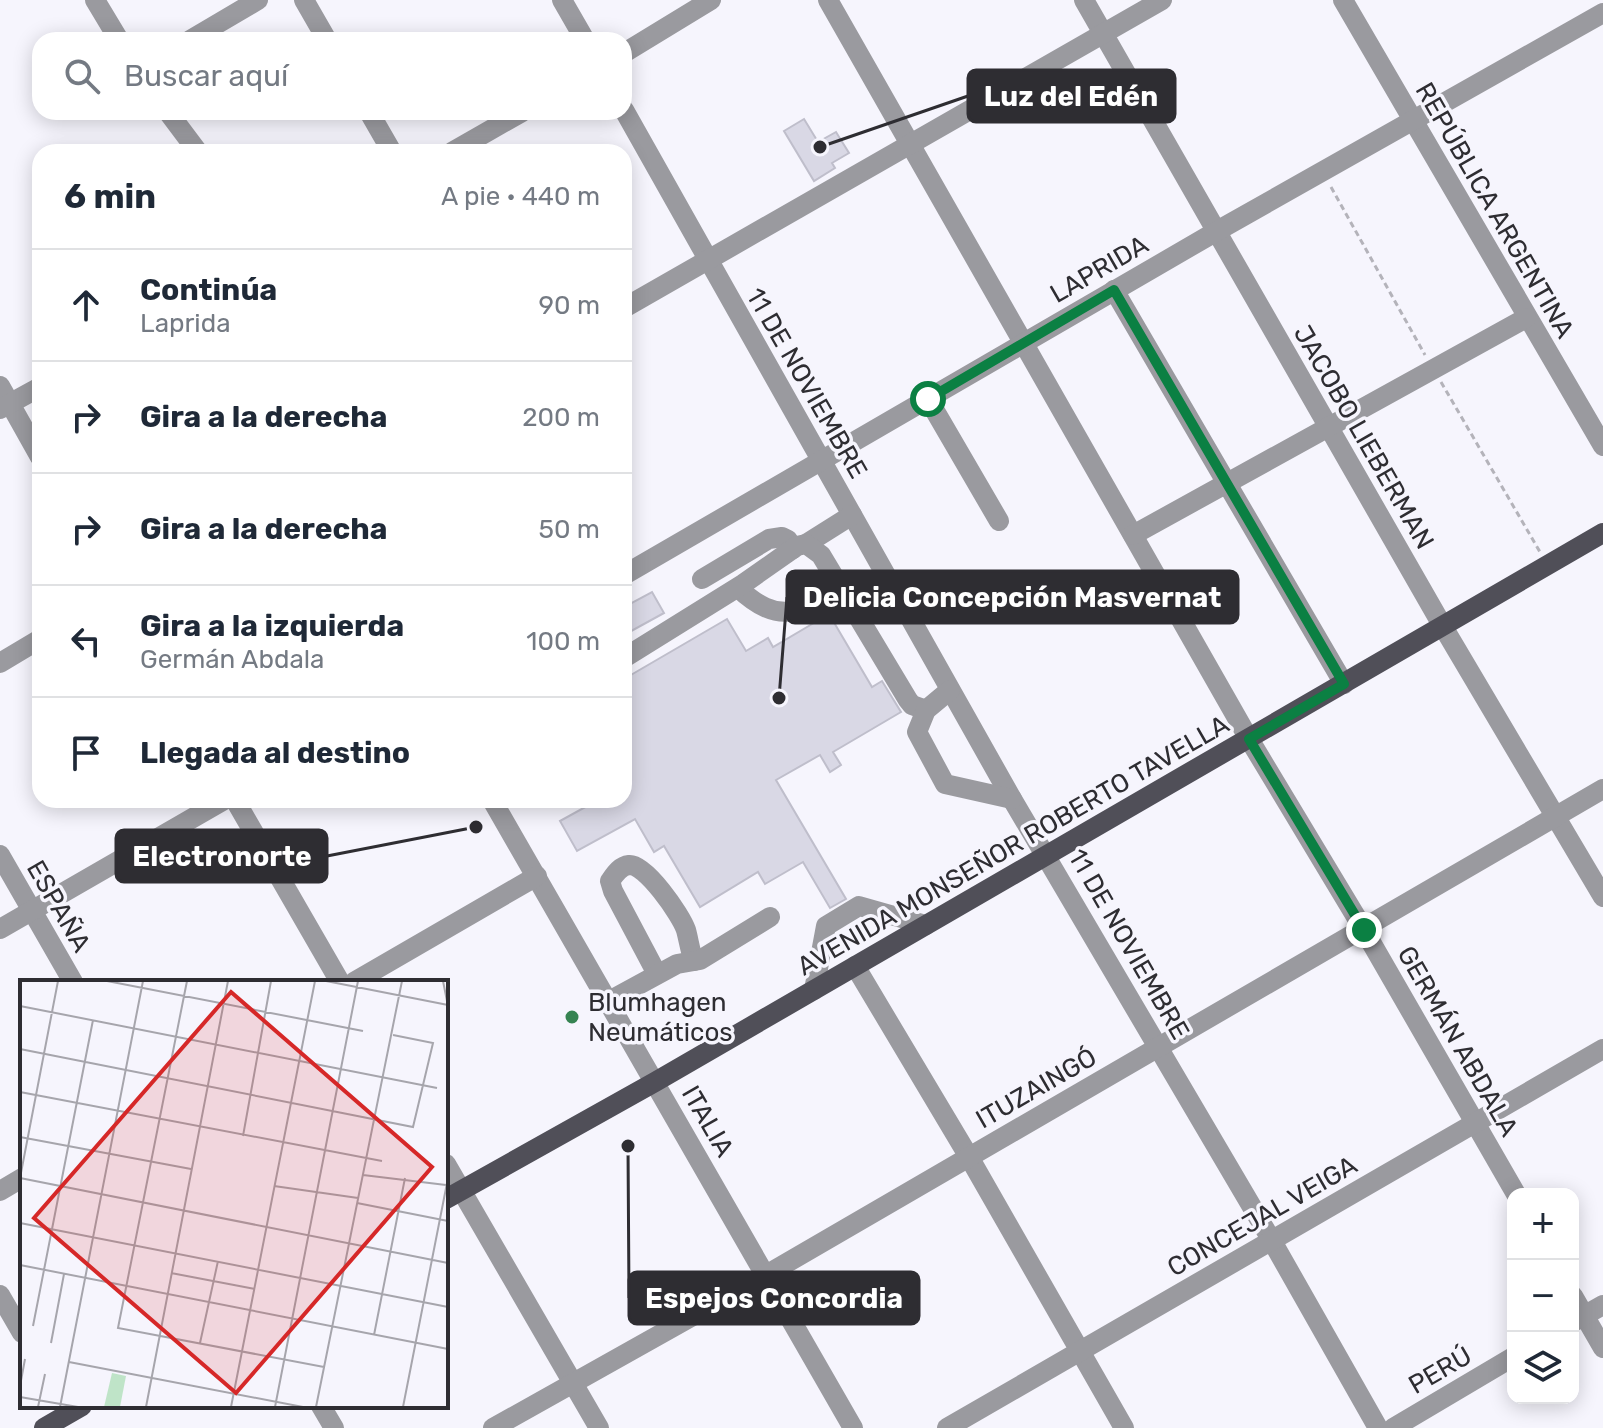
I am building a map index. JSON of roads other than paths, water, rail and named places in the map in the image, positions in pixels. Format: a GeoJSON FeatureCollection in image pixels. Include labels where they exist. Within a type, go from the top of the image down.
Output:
{"type":"FeatureCollection","features":[{"type":"Feature","properties":{"kind":"main road","name":"AVENIDA MONSEÑOR ROBERTO TAVELLA"},"geometry":{"type":"LineString","coordinates":[[454,1194],[655,1082],[1603,533]]}},
{"type":"Feature","properties":{"kind":"main road"},"geometry":{"type":"LineString","coordinates":[[44,1428],[73,1413]]}},
{"type":"Feature","properties":{"kind":"street"},"geometry":{"type":"LineString","coordinates":[[95,0],[114,32]]}},
{"type":"Feature","properties":{"kind":"street"},"geometry":{"type":"LineString","coordinates":[[204,32],[258,0]]}},
{"type":"Feature","properties":{"kind":"street"},"geometry":{"type":"LineString","coordinates":[[304,0],[322,32]]}},
{"type":"Feature","properties":{"kind":"street"},"geometry":{"type":"LineString","coordinates":[[562,0],[580,32]]}},
{"type":"Feature","properties":{"kind":"street"},"geometry":{"type":"LineString","coordinates":[[632,48],[711,0]]}},
{"type":"Feature","properties":{"kind":"street","name":"GERMÁN ABDALA"},"geometry":{"type":"LineString","coordinates":[[828,0],[1249,739],[1364,930],[1513,1188]]}},
{"type":"Feature","properties":{"kind":"street","name":"JACOBO LIEBERMAN"},"geometry":{"type":"LineString","coordinates":[[1084,0],[1442,625],[1603,897]]}},
{"type":"Feature","properties":{"kind":"street"},"geometry":{"type":"LineString","coordinates":[[632,304],[1162,0]]}},
{"type":"Feature","properties":{"kind":"street","name":"REPÚBLICA ARGENTINA"},"geometry":{"type":"LineString","coordinates":[[1343,0],[1603,446]]}},
{"type":"Feature","properties":{"kind":"street","name":"LAPRIDA"},"geometry":{"type":"LineString","coordinates":[[632,568],[1603,13]]}},
{"type":"Feature","properties":{"kind":"street"},"geometry":{"type":"LineString","coordinates":[[174,120],[192,144]]}},
{"type":"Feature","properties":{"kind":"street"},"geometry":{"type":"LineString","coordinates":[[374,120],[387,144]]}},
{"type":"Feature","properties":{"kind":"street"},"geometry":{"type":"LineString","coordinates":[[466,144],[508,120]]}},
{"type":"Feature","properties":{"kind":"street","name":"11 DE NOVIEMBRE"},"geometry":{"type":"LineString","coordinates":[[630,120],[1012,799],[1272,1241],[1378,1428]]}},
{"type":"Feature","properties":{"kind":"street"},"geometry":{"type":"LineString","coordinates":[[1114,290],[1344,684]]}},
{"type":"Feature","properties":{"kind":"street"},"geometry":{"type":"LineString","coordinates":[[1133,535],[1526,318]]}},
{"type":"Feature","properties":{"kind":"street"},"geometry":{"type":"LineString","coordinates":[[32,390],[3,400],[32,445]]}},
{"type":"Feature","properties":{"kind":"street"},"geometry":{"type":"LineString","coordinates":[[928,399],[999,521]]}},
{"type":"Feature","properties":{"kind":"street"},"geometry":{"type":"LineString","coordinates":[[632,653],[852,515]]}},
{"type":"Feature","properties":{"kind":"street"},"geometry":{"type":"LineString","coordinates":[[702,579],[769,539],[782,537],[821,555],[908,700],[912,705],[926,710]]}},
{"type":"Feature","properties":{"kind":"street"},"geometry":{"type":"LineString","coordinates":[[738,588],[760,607],[797,612],[840,588]]}},
{"type":"Feature","properties":{"kind":"street"},"geometry":{"type":"LineString","coordinates":[[0,663],[32,644]]}},
{"type":"Feature","properties":{"kind":"street"},"geometry":{"type":"LineString","coordinates":[[950,690],[926,710],[917,732],[945,784],[1012,799]]}},
{"type":"Feature","properties":{"kind":"street","name":"ITUZAINGÓ"},"geometry":{"type":"LineString","coordinates":[[493,1428],[766,1275],[1603,789]]}},
{"type":"Feature","properties":{"kind":"street"},"geometry":{"type":"LineString","coordinates":[[0,929],[210,808]]}},
{"type":"Feature","properties":{"kind":"street"},"geometry":{"type":"LineString","coordinates":[[240,808],[339,980]]}},
{"type":"Feature","properties":{"kind":"street","name":"ITALIA"},"geometry":{"type":"LineString","coordinates":[[497,808],[853,1428]]}},
{"type":"Feature","properties":{"kind":"street","name":"ESPAÑA"},"geometry":{"type":"LineString","coordinates":[[0,855],[72,980]]}},
{"type":"Feature","properties":{"kind":"street"},"geometry":{"type":"LineString","coordinates":[[657,974],[610,881],[616,872],[627,865],[635,866],[658,883],[686,930],[686,940],[694,961]]}},
{"type":"Feature","properties":{"kind":"street"},"geometry":{"type":"LineString","coordinates":[[357,980],[537,876]]}},
{"type":"Feature","properties":{"kind":"street"},"geometry":{"type":"LineString","coordinates":[[814,990],[826,926],[859,906],[926,925]]}},
{"type":"Feature","properties":{"kind":"street"},"geometry":{"type":"LineString","coordinates":[[609,1001],[677,964],[694,961],[770,917]]}},
{"type":"Feature","properties":{"kind":"street"},"geometry":{"type":"LineString","coordinates":[[855,966],[969,1157],[1124,1428]]}},
{"type":"Feature","properties":{"kind":"street","name":"CONCEJAL VEIGA"},"geometry":{"type":"LineString","coordinates":[[947,1428],[1603,1049]]}},
{"type":"Feature","properties":{"kind":"street"},"geometry":{"type":"LineString","coordinates":[[448,1172],[454,1194],[599,1428]]}},
{"type":"Feature","properties":{"kind":"street"},"geometry":{"type":"LineString","coordinates":[[0,1191],[20,1179]]}},
{"type":"Feature","properties":{"kind":"street"},"geometry":{"type":"LineString","coordinates":[[0,1295],[20,1330]]}},
{"type":"Feature","properties":{"kind":"street"},"geometry":{"type":"LineString","coordinates":[[1579,1318],[1603,1305]]}},
{"type":"Feature","properties":{"kind":"street"},"geometry":{"type":"LineString","coordinates":[[1579,1320],[1603,1348]]}},
{"type":"Feature","properties":{"kind":"street","name":"PERÚ"},"geometry":{"type":"LineString","coordinates":[[1393,1428],[1507,1361]]}},
{"type":"Feature","properties":{"kind":"street"},"geometry":{"type":"LineString","coordinates":[[322,1408],[334,1428]]}},
{"type":"Feature","properties":{"kind":"place","name":"Luz del Edén"},"geometry":{"type":"Point","coordinates":[820,147]}},
{"type":"Feature","properties":{"kind":"place","name":"Delicia Concepción Masvernat"},"geometry":{"type":"Point","coordinates":[779,698]}},
{"type":"Feature","properties":{"kind":"place","name":"Electronorte"},"geometry":{"type":"Point","coordinates":[476,827]}},
{"type":"Feature","properties":{"kind":"place","name":"Blumhagen Neumáticos"},"geometry":{"type":"Point","coordinates":[572,1017]}},
{"type":"Feature","properties":{"kind":"place","name":"Espejos Concordia"},"geometry":{"type":"Point","coordinates":[628,1146]}}]}
